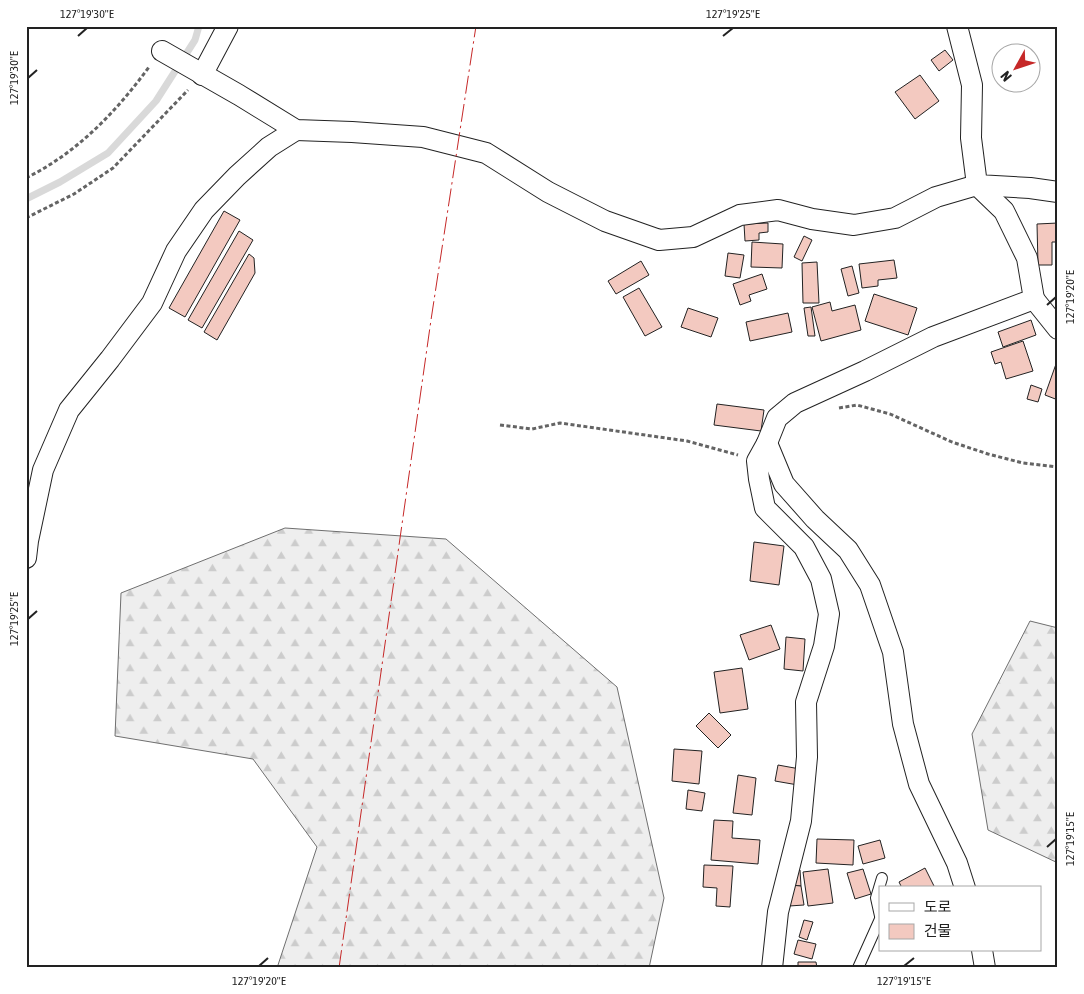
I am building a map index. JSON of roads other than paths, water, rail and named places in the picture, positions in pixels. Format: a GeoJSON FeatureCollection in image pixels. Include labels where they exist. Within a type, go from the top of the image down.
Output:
{"type":"FeatureCollection","features":[{"type":"Feature","properties":{"kind":"street"},"geometry":{"type":"LineString","coordinates":[[202,75],[228,26]]}},
{"type":"Feature","properties":{"kind":"street"},"geometry":{"type":"LineString","coordinates":[[957,26],[972,85],[972,138],[977,186],[1004,212],[1027,258],[1034,299],[1058,329]]}},
{"type":"Feature","properties":{"kind":"street"},"geometry":{"type":"LineString","coordinates":[[162,51],[239,94],[296,130],[423,137],[486,153],[548,192],[605,221],[659,240],[693,237],[740,215],[778,210],[812,219],[854,225],[895,218],[936,197],[977,186],[1030,188],[1058,192]]}},
{"type":"Feature","properties":{"kind":"street"},"geometry":{"type":"LineString","coordinates":[[26,558],[43,470],[69,410],[152,303],[176,251],[204,210],[237,176],[270,147],[296,130]]}},
{"type":"Feature","properties":{"kind":"street"},"geometry":{"type":"LineString","coordinates":[[772,968],[778,912],[801,821],[807,757],[806,702],[824,646],[830,614],[821,579],[804,547],[765,508],[757,461],[778,418],[795,403],[933,337],[1034,299]]}},
{"type":"Feature","properties":{"kind":"street"},"geometry":{"type":"LineString","coordinates":[[764,448],[784,484],[815,519],[848,550],[870,585],[894,652],[903,724],[919,784],[957,863],[964,886]]}},
{"type":"Feature","properties":{"kind":"street"},"geometry":{"type":"LineString","coordinates":[[982,952],[985,968]]}},
{"type":"Feature","properties":{"kind":"lane"},"geometry":{"type":"LineString","coordinates":[[880,886],[882,878]]}},
{"type":"Feature","properties":{"kind":"lane"},"geometry":{"type":"LineString","coordinates":[[879,888],[876,898],[879,912]]}},
{"type":"Feature","properties":{"kind":"lane"},"geometry":{"type":"LineString","coordinates":[[858,968],[879,919]]}},
{"type":"Feature","properties":{"kind":"waterway"},"geometry":{"type":"LineString","coordinates":[[26,199],[60,182],[108,153],[156,101],[195,40],[199,26]]}}]}
